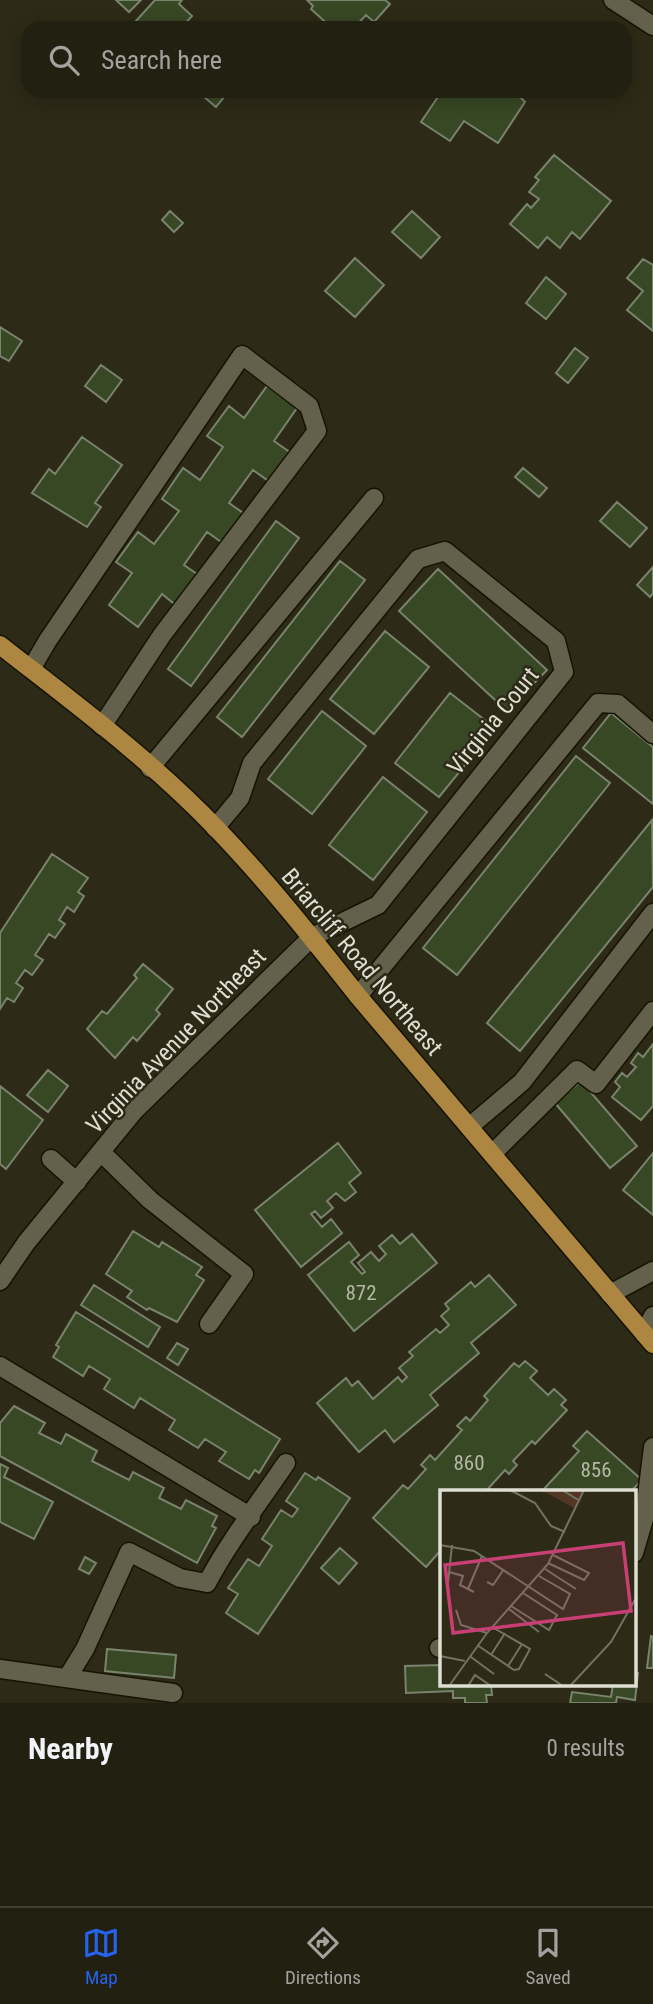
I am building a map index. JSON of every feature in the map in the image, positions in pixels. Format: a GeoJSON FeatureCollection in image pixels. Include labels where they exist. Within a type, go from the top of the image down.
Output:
{"type":"FeatureCollection","features":[{"type":"Feature","properties":{"kind":"main road","name":"Briarcliff Road Northeast"},"geometry":{"type":"LineString","coordinates":[[0,645],[102,726],[215,828],[312,937],[358,996],[649,1339]]}},
{"type":"Feature","properties":{"kind":"street"},"geometry":{"type":"LineString","coordinates":[[613,0],[653,26]]}},
{"type":"Feature","properties":{"kind":"street"},"geometry":{"type":"LineString","coordinates":[[31,669],[242,355],[309,406],[317,431],[162,635],[102,726]]}},
{"type":"Feature","properties":{"kind":"street"},"geometry":{"type":"LineString","coordinates":[[150,768],[374,498]]}},
{"type":"Feature","properties":{"kind":"street","name":"Virginia Court"},"geometry":{"type":"LineString","coordinates":[[215,828],[240,798],[252,763],[418,559],[445,551],[556,641],[564,672],[378,905],[312,937]]}},
{"type":"Feature","properties":{"kind":"street"},"geometry":{"type":"LineString","coordinates":[[358,996],[598,703],[618,704],[653,734]]}},
{"type":"Feature","properties":{"kind":"street"},"geometry":{"type":"LineString","coordinates":[[469,1127],[522,1082],[653,913]]}},
{"type":"Feature","properties":{"kind":"street","name":"Virginia Avenue Northeast"},"geometry":{"type":"LineString","coordinates":[[0,1281],[134,1111],[312,937]]}},
{"type":"Feature","properties":{"kind":"street"},"geometry":{"type":"LineString","coordinates":[[492,1154],[577,1070],[596,1084],[653,1011]]}},
{"type":"Feature","properties":{"kind":"street"},"geometry":{"type":"LineString","coordinates":[[101,1152],[150,1200],[244,1274],[209,1324]]}},
{"type":"Feature","properties":{"kind":"street"},"geometry":{"type":"LineString","coordinates":[[51,1158],[76,1182]]}},
{"type":"Feature","properties":{"kind":"street"},"geometry":{"type":"LineString","coordinates":[[610,1294],[653,1271]]}},
{"type":"Feature","properties":{"kind":"street"},"geometry":{"type":"LineString","coordinates":[[649,1339],[653,1316]]}},
{"type":"Feature","properties":{"kind":"street"},"geometry":{"type":"LineString","coordinates":[[0,1366],[250,1517]]}},
{"type":"Feature","properties":{"kind":"street"},"geometry":{"type":"LineString","coordinates":[[636,1546],[644,1519],[653,1447]]}},
{"type":"Feature","properties":{"kind":"street"},"geometry":{"type":"LineString","coordinates":[[67,1678],[85,1649],[129,1552],[180,1578],[207,1583],[237,1532],[286,1463]]}},
{"type":"Feature","properties":{"kind":"street"},"geometry":{"type":"LineString","coordinates":[[0,1670],[173,1692]]}},
{"type":"Feature","properties":{"kind":"building"},"geometry":{"type":"Polygon","coordinates":[[[116,0],[141,0],[129,12],[116,0]]]}},
{"type":"Feature","properties":{"kind":"building"},"geometry":{"type":"Polygon","coordinates":[[[155,0],[182,0],[179,4],[192,16],[187,21],[136,21],[155,0]]]}},
{"type":"Feature","properties":{"kind":"building"},"geometry":{"type":"Polygon","coordinates":[[[307,0],[385,0],[390,4],[375,21],[366,15],[360,21],[324,21],[311,9],[313,6],[307,0]]]}},
{"type":"Feature","properties":{"kind":"building"},"geometry":{"type":"Polygon","coordinates":[[[205,98],[223,98],[216,107],[205,98]]]}},
{"type":"Feature","properties":{"kind":"building"},"geometry":{"type":"Polygon","coordinates":[[[437,98],[521,98],[525,102],[498,143],[464,121],[450,141],[421,122],[437,98]]]}},
{"type":"Feature","properties":{"kind":"building"},"geometry":{"type":"Polygon","coordinates":[[[554,155],[611,201],[580,239],[572,232],[560,248],[547,237],[538,248],[510,224],[527,204],[531,208],[539,199],[529,192],[539,180],[535,177],[554,155]]]}},
{"type":"Feature","properties":{"kind":"building"},"geometry":{"type":"Polygon","coordinates":[[[170,211],[183,223],[174,232],[162,220],[170,211]]]}},
{"type":"Feature","properties":{"kind":"building"},"geometry":{"type":"Polygon","coordinates":[[[412,211],[440,237],[421,258],[392,232],[412,211]]]}},
{"type":"Feature","properties":{"kind":"building"},"geometry":{"type":"Polygon","coordinates":[[[355,258],[384,285],[355,317],[325,291],[355,258]]]}},
{"type":"Feature","properties":{"kind":"building"},"geometry":{"type":"Polygon","coordinates":[[[643,259],[653,265],[653,331],[627,310],[643,291],[627,278],[643,259]]]}},
{"type":"Feature","properties":{"kind":"building"},"geometry":{"type":"Polygon","coordinates":[[[546,277],[566,294],[546,319],[526,303],[546,277]]]}},
{"type":"Feature","properties":{"kind":"building"},"geometry":{"type":"Polygon","coordinates":[[[0,327],[22,341],[9,361],[0,356],[0,327]]]}},
{"type":"Feature","properties":{"kind":"building"},"geometry":{"type":"Polygon","coordinates":[[[575,348],[588,358],[568,383],[556,373],[575,348]]]}},
{"type":"Feature","properties":{"kind":"building"},"geometry":{"type":"Polygon","coordinates":[[[101,365],[122,380],[106,402],[85,386],[101,365]]]}},
{"type":"Feature","properties":{"kind":"building"},"geometry":{"type":"Polygon","coordinates":[[[267,386],[297,408],[274,441],[291,453],[270,482],[253,470],[229,503],[246,515],[224,544],[207,532],[184,565],[200,576],[178,607],[162,594],[138,627],[109,605],[132,573],[116,562],[138,532],[154,544],[179,511],[162,499],[183,468],[200,480],[223,447],[207,436],[229,406],[244,418],[267,386]]]}},
{"type":"Feature","properties":{"kind":"building"},"geometry":{"type":"Polygon","coordinates":[[[82,437],[122,465],[95,503],[101,507],[87,527],[32,493],[49,469],[55,474],[82,437]]]}},
{"type":"Feature","properties":{"kind":"building"},"geometry":{"type":"Polygon","coordinates":[[[523,468],[547,488],[539,497],[515,477],[523,468]]]}},
{"type":"Feature","properties":{"kind":"building"},"geometry":{"type":"Polygon","coordinates":[[[617,502],[647,528],[630,547],[600,521],[617,502]]]}},
{"type":"Feature","properties":{"kind":"building"},"geometry":{"type":"Polygon","coordinates":[[[276,521],[299,538],[191,686],[168,669],[276,521]]]}},
{"type":"Feature","properties":{"kind":"building"},"geometry":{"type":"Polygon","coordinates":[[[340,561],[365,580],[242,737],[217,717],[340,561]]]}},
{"type":"Feature","properties":{"kind":"building"},"geometry":{"type":"Polygon","coordinates":[[[653,567],[653,593],[650,597],[637,585],[653,567]]]}},
{"type":"Feature","properties":{"kind":"building"},"geometry":{"type":"Polygon","coordinates":[[[438,569],[547,670],[507,711],[399,611],[438,569]]]}},
{"type":"Feature","properties":{"kind":"building"},"geometry":{"type":"Polygon","coordinates":[[[385,631],[429,667],[374,734],[330,699],[385,631]]]}},
{"type":"Feature","properties":{"kind":"building"},"geometry":{"type":"Polygon","coordinates":[[[450,693],[495,728],[439,797],[395,763],[450,693]]]}},
{"type":"Feature","properties":{"kind":"building"},"geometry":{"type":"Polygon","coordinates":[[[322,711],[366,746],[312,814],[268,779],[322,711]]]}},
{"type":"Feature","properties":{"kind":"building"},"geometry":{"type":"Polygon","coordinates":[[[611,713],[653,747],[653,804],[583,748],[611,713]]]}},
{"type":"Feature","properties":{"kind":"building"},"geometry":{"type":"Polygon","coordinates":[[[576,756],[610,783],[457,975],[423,948],[576,756]]]}},
{"type":"Feature","properties":{"kind":"building"},"geometry":{"type":"Polygon","coordinates":[[[383,777],[427,812],[373,880],[329,845],[383,777]]]}},
{"type":"Feature","properties":{"kind":"building"},"geometry":{"type":"Polygon","coordinates":[[[652,820],[653,887],[520,1051],[487,1023],[652,820]]]}},
{"type":"Feature","properties":{"kind":"building"},"geometry":{"type":"Polygon","coordinates":[[[52,854],[88,878],[78,892],[84,896],[74,912],[67,907],[59,920],[65,924],[55,938],[49,934],[35,955],[43,960],[32,975],[25,970],[16,983],[23,988],[14,1002],[7,998],[0,1009],[0,933],[52,854]]]}},
{"type":"Feature","properties":{"kind":"building"},"geometry":{"type":"Polygon","coordinates":[[[143,964],[173,989],[156,1010],[160,1014],[137,1041],[133,1037],[115,1058],[87,1029],[102,1011],[107,1014],[137,978],[134,975],[143,964]]]}},
{"type":"Feature","properties":{"kind":"building"},"geometry":{"type":"Polygon","coordinates":[[[653,1044],[653,1106],[641,1120],[612,1097],[620,1087],[615,1082],[622,1073],[627,1077],[636,1067],[631,1063],[638,1053],[643,1057],[653,1044]]]}},
{"type":"Feature","properties":{"kind":"building"},"geometry":{"type":"Polygon","coordinates":[[[48,1070],[68,1086],[48,1112],[27,1095],[48,1070]]]}},
{"type":"Feature","properties":{"kind":"building"},"geometry":{"type":"Polygon","coordinates":[[[581,1081],[637,1146],[610,1168],[555,1103],[581,1081]]]}},
{"type":"Feature","properties":{"kind":"building"},"geometry":{"type":"Polygon","coordinates":[[[0,1086],[43,1120],[6,1169],[0,1164],[0,1086]]]}},
{"type":"Feature","properties":{"kind":"building"},"geometry":{"type":"Polygon","coordinates":[[[338,1143],[361,1173],[349,1183],[356,1192],[345,1201],[336,1193],[327,1201],[333,1208],[321,1218],[315,1211],[311,1214],[322,1227],[331,1219],[342,1233],[301,1267],[255,1210],[338,1143]]]}},
{"type":"Feature","properties":{"kind":"building"},"geometry":{"type":"Polygon","coordinates":[[[653,1153],[653,1215],[623,1190],[653,1153]]]}},
{"type":"Feature","properties":{"kind":"building"},"geometry":{"type":"Polygon","coordinates":[[[133,1231],[159,1247],[162,1242],[202,1267],[196,1275],[204,1280],[177,1322],[149,1308],[147,1310],[127,1297],[132,1291],[106,1274],[133,1231]]]}},
{"type":"Feature","properties":{"kind":"building"},"geometry":{"type":"Polygon","coordinates":[[[412,1234],[437,1263],[354,1331],[308,1275],[349,1242],[359,1255],[351,1262],[362,1274],[365,1272],[358,1263],[371,1252],[379,1261],[386,1254],[379,1246],[392,1235],[400,1244],[412,1234]]]}},
{"type":"Feature","properties":{"kind":"building"},"geometry":{"type":"Polygon","coordinates":[[[489,1275],[516,1305],[471,1343],[479,1353],[430,1395],[438,1405],[394,1442],[385,1430],[359,1452],[317,1403],[346,1378],[352,1386],[358,1381],[373,1399],[398,1377],[402,1382],[407,1377],[399,1368],[413,1356],[409,1352],[436,1329],[440,1333],[449,1325],[441,1316],[449,1309],[445,1304],[471,1282],[475,1287],[489,1275]]]}},
{"type":"Feature","properties":{"kind":"building"},"geometry":{"type":"Polygon","coordinates":[[[94,1285],[160,1327],[148,1347],[81,1305],[94,1285]]]}},
{"type":"Feature","properties":{"kind":"building"},"geometry":{"type":"Polygon","coordinates":[[[76,1312],[280,1439],[259,1473],[255,1470],[249,1479],[219,1461],[226,1452],[205,1439],[198,1448],[169,1430],[175,1420],[140,1398],[134,1408],[104,1389],[110,1379],[89,1366],[83,1376],[53,1357],[59,1347],[56,1345],[76,1312]]]}},
{"type":"Feature","properties":{"kind":"building"},"geometry":{"type":"Polygon","coordinates":[[[177,1343],[188,1349],[178,1365],[167,1358],[177,1343]]]}},
{"type":"Feature","properties":{"kind":"building"},"geometry":{"type":"Polygon","coordinates":[[[525,1361],[537,1371],[530,1378],[548,1395],[554,1389],[566,1400],[561,1405],[567,1410],[535,1444],[532,1441],[513,1461],[517,1465],[509,1474],[505,1470],[487,1490],[440,1490],[440,1551],[426,1567],[373,1518],[403,1485],[408,1489],[426,1469],[421,1465],[430,1455],[435,1460],[462,1430],[457,1426],[466,1417],[470,1421],[488,1400],[484,1396],[514,1363],[519,1367],[525,1361]]]}},
{"type":"Feature","properties":{"kind":"building"},"geometry":{"type":"Polygon","coordinates":[[[14,1406],[45,1423],[39,1433],[61,1444],[66,1434],[97,1451],[92,1461],[129,1480],[133,1472],[164,1488],[159,1498],[181,1509],[186,1500],[217,1516],[212,1526],[216,1528],[197,1563],[0,1456],[0,1423],[14,1406]]]}},
{"type":"Feature","properties":{"kind":"building"},"geometry":{"type":"Polygon","coordinates":[[[587,1431],[642,1480],[632,1490],[543,1490],[579,1451],[573,1446],[587,1431]]]}},
{"type":"Feature","properties":{"kind":"building"},"geometry":{"type":"Polygon","coordinates":[[[0,1464],[8,1468],[4,1477],[53,1502],[34,1539],[0,1522],[0,1464]]]}},
{"type":"Feature","properties":{"kind":"building"},"geometry":{"type":"Polygon","coordinates":[[[305,1473],[316,1480],[318,1477],[350,1498],[258,1634],[226,1613],[238,1594],[228,1588],[248,1559],[259,1566],[272,1546],[262,1539],[281,1510],[292,1517],[298,1509],[286,1501],[305,1473]]]}},
{"type":"Feature","properties":{"kind":"building"},"geometry":{"type":"Polygon","coordinates":[[[340,1548],[357,1563],[339,1584],[321,1568],[340,1548]]]}},
{"type":"Feature","properties":{"kind":"building"},"geometry":{"type":"Polygon","coordinates":[[[85,1557],[96,1563],[89,1574],[79,1569],[85,1557]]]}},
{"type":"Feature","properties":{"kind":"building"},"geometry":{"type":"Polygon","coordinates":[[[651,1636],[653,1668],[647,1668],[651,1636]]]}},
{"type":"Feature","properties":{"kind":"building"},"geometry":{"type":"Polygon","coordinates":[[[107,1649],[176,1655],[174,1678],[105,1671],[107,1649]]]}},
{"type":"Feature","properties":{"kind":"building"},"geometry":{"type":"Polygon","coordinates":[[[440,1665],[440,1686],[491,1686],[492,1695],[486,1695],[487,1703],[465,1703],[465,1698],[453,1698],[453,1691],[406,1693],[405,1666],[440,1665]]]}},
{"type":"Feature","properties":{"kind":"building"},"geometry":{"type":"Polygon","coordinates":[[[638,1673],[635,1700],[617,1697],[616,1703],[570,1703],[572,1692],[611,1697],[613,1686],[636,1686],[638,1673]]]}}]}
